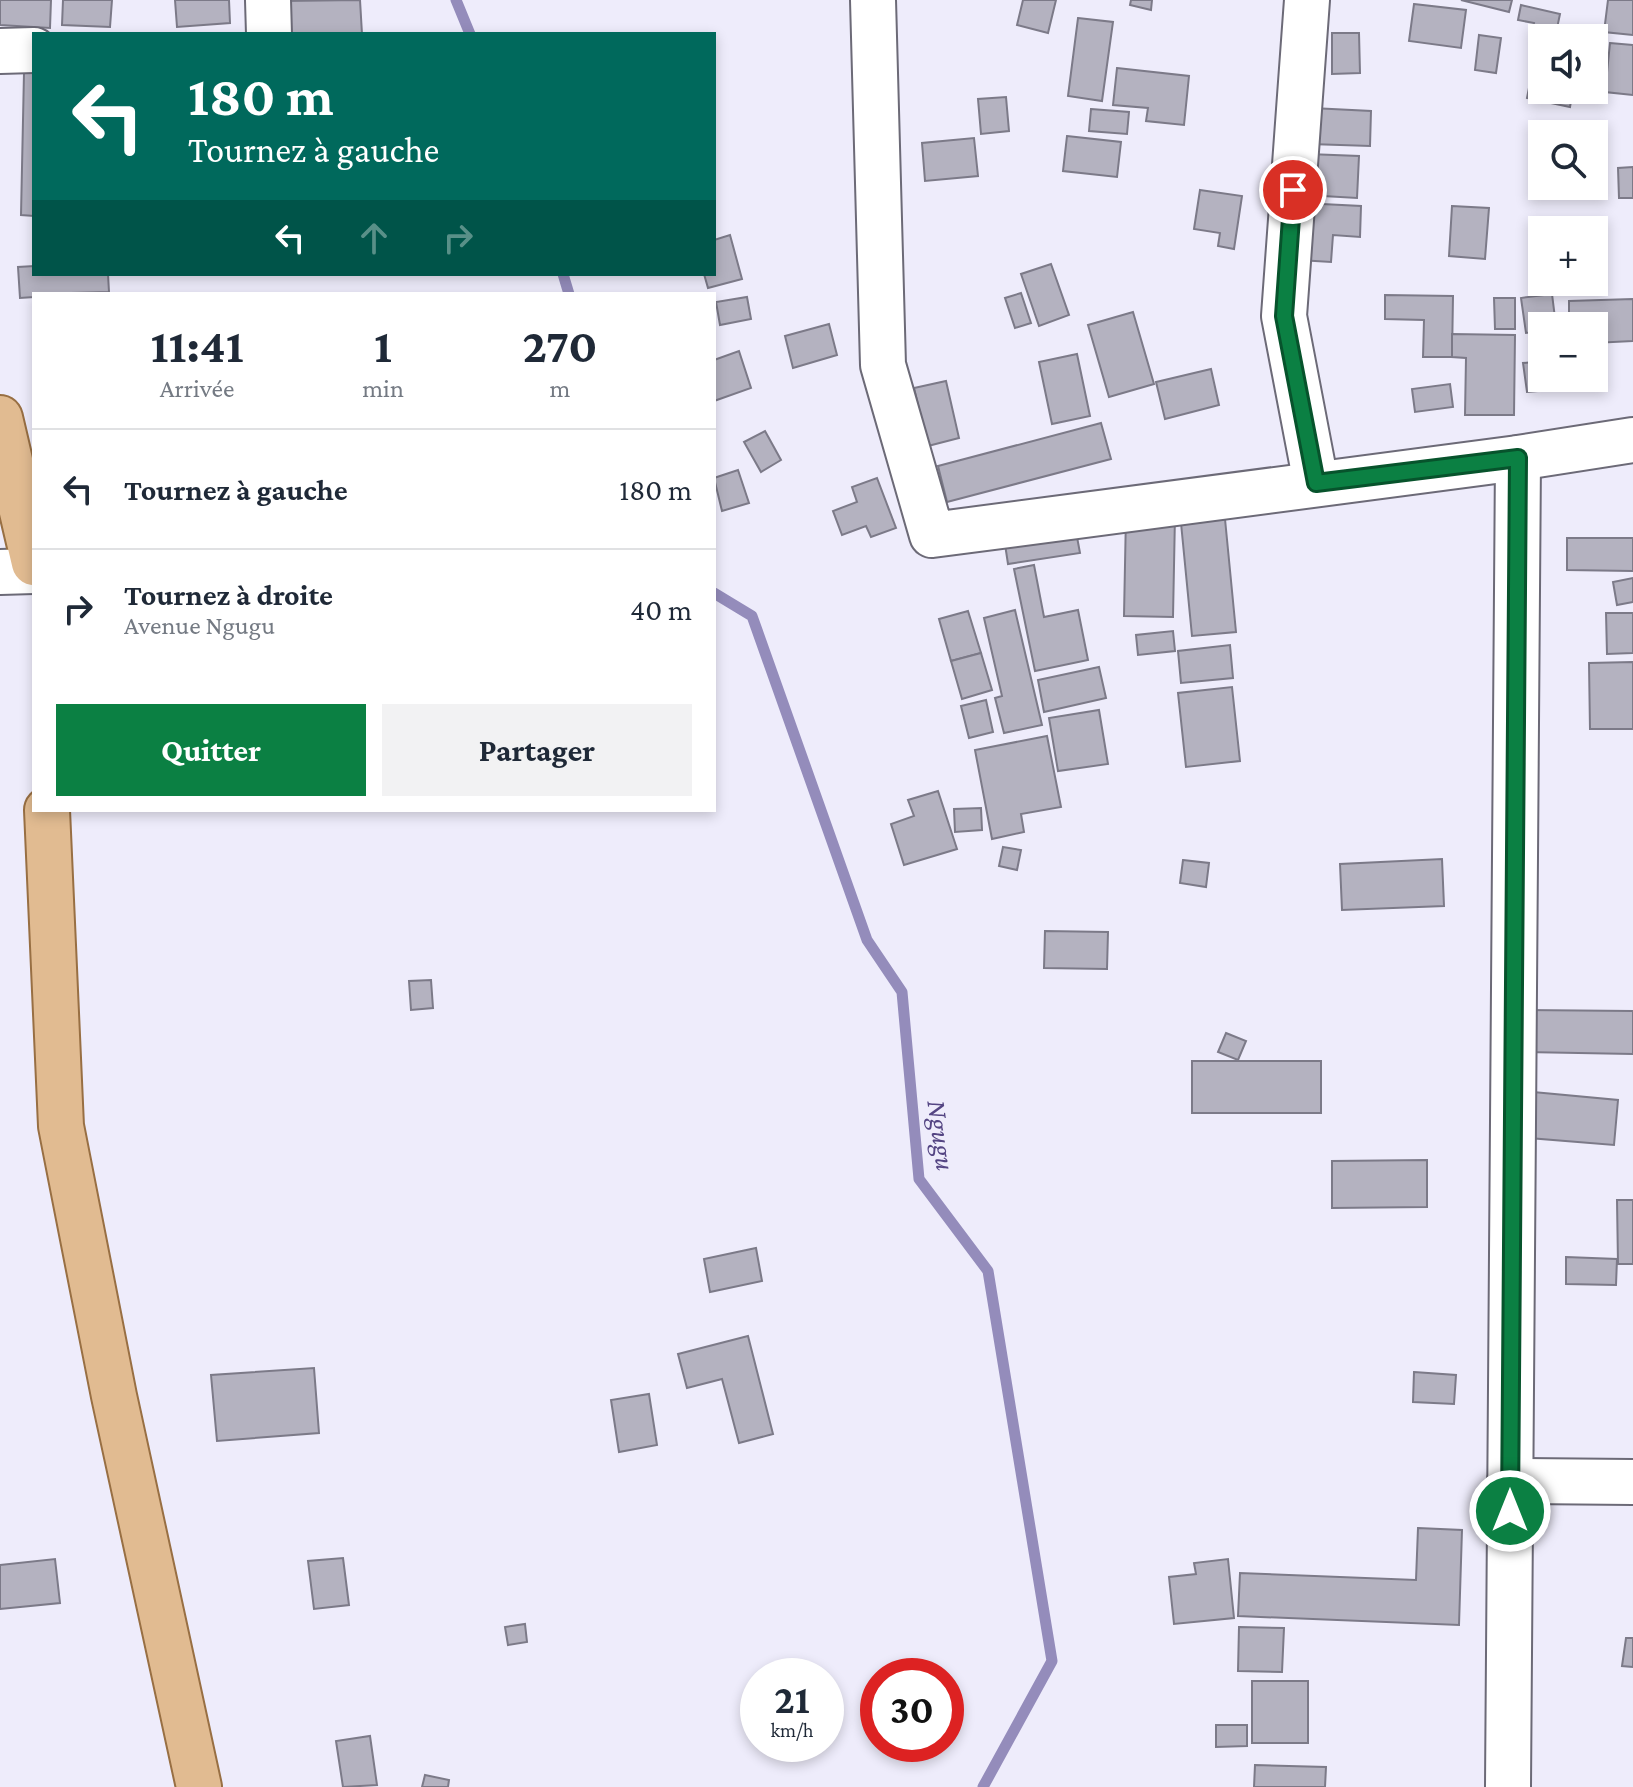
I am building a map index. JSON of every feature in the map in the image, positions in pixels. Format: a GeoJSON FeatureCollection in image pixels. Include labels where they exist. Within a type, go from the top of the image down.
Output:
{"type":"FeatureCollection","features":[{"type":"Feature","properties":{"kind":"main road"},"geometry":{"type":"LineString","coordinates":[[0,418],[32,554]]}},
{"type":"Feature","properties":{"kind":"main road"},"geometry":{"type":"LineString","coordinates":[[47,812],[61,1126],[118,1412],[199,1787]]}},
{"type":"Feature","properties":{"kind":"street"},"geometry":{"type":"LineString","coordinates":[[268,0],[269,32]]}},
{"type":"Feature","properties":{"kind":"street"},"geometry":{"type":"LineString","coordinates":[[873,0],[883,365],[932,535],[1633,440]]}},
{"type":"Feature","properties":{"kind":"street"},"geometry":{"type":"LineString","coordinates":[[1307,0],[1284,316],[1316,483]]}},
{"type":"Feature","properties":{"kind":"street"},"geometry":{"type":"LineString","coordinates":[[0,51],[32,50]]}},
{"type":"Feature","properties":{"kind":"street"},"geometry":{"type":"LineString","coordinates":[[1508,1787],[1518,458]]}},
{"type":"Feature","properties":{"kind":"street"},"geometry":{"type":"LineString","coordinates":[[0,572],[32,571]]}},
{"type":"Feature","properties":{"kind":"street"},"geometry":{"type":"LineString","coordinates":[[1510,1481],[1633,1482]]}},
{"type":"Feature","properties":{"kind":"building"},"geometry":{"type":"Polygon","coordinates":[[[0,0],[51,0],[50,28],[0,25],[0,0]]]}},
{"type":"Feature","properties":{"kind":"building"},"geometry":{"type":"Polygon","coordinates":[[[63,0],[112,0],[110,27],[62,25],[63,0]]]}},
{"type":"Feature","properties":{"kind":"building"},"geometry":{"type":"Polygon","coordinates":[[[175,0],[229,0],[230,23],[177,27],[175,0]]]}},
{"type":"Feature","properties":{"kind":"building"},"geometry":{"type":"Polygon","coordinates":[[[360,0],[362,32],[285,32],[284,1],[360,0]]]}},
{"type":"Feature","properties":{"kind":"building"},"geometry":{"type":"Polygon","coordinates":[[[1023,0],[1056,0],[1048,33],[1017,25],[1023,0]]]}},
{"type":"Feature","properties":{"kind":"building"},"geometry":{"type":"Polygon","coordinates":[[[1131,0],[1152,0],[1151,10],[1130,5],[1131,0]]]}},
{"type":"Feature","properties":{"kind":"building"},"geometry":{"type":"Polygon","coordinates":[[[1461,0],[1512,0],[1509,12],[1461,0]]]}},
{"type":"Feature","properties":{"kind":"building"},"geometry":{"type":"Polygon","coordinates":[[[1608,0],[1633,0],[1633,35],[1608,32],[1608,24],[1605,24],[1608,0]]]}},
{"type":"Feature","properties":{"kind":"building"},"geometry":{"type":"Polygon","coordinates":[[[1414,4],[1466,10],[1461,48],[1409,41],[1414,4]]]}},
{"type":"Feature","properties":{"kind":"building"},"geometry":{"type":"Polygon","coordinates":[[[1521,5],[1560,14],[1558,24],[1534,24],[1518,20],[1521,5]]]}},
{"type":"Feature","properties":{"kind":"building"},"geometry":{"type":"Polygon","coordinates":[[[1078,18],[1113,22],[1102,101],[1068,96],[1078,18]]]}},
{"type":"Feature","properties":{"kind":"building"},"geometry":{"type":"Polygon","coordinates":[[[1332,33],[1359,33],[1360,73],[1332,74],[1332,33]]]}},
{"type":"Feature","properties":{"kind":"building"},"geometry":{"type":"Polygon","coordinates":[[[1479,35],[1501,38],[1496,73],[1475,70],[1479,35]]]}},
{"type":"Feature","properties":{"kind":"building"},"geometry":{"type":"Polygon","coordinates":[[[1610,43],[1633,45],[1633,95],[1608,92],[1610,43]]]}},
{"type":"Feature","properties":{"kind":"building"},"geometry":{"type":"Polygon","coordinates":[[[1117,68],[1189,76],[1184,125],[1146,121],[1148,108],[1113,105],[1117,68]]]}},
{"type":"Feature","properties":{"kind":"building"},"geometry":{"type":"Polygon","coordinates":[[[24,73],[32,73],[32,216],[21,215],[24,73]]]}},
{"type":"Feature","properties":{"kind":"building"},"geometry":{"type":"Polygon","coordinates":[[[1006,97],[1009,131],[981,134],[978,99],[1006,97]]]}},
{"type":"Feature","properties":{"kind":"building"},"geometry":{"type":"Polygon","coordinates":[[[1312,108],[1371,111],[1370,146],[1310,144],[1312,108]]]}},
{"type":"Feature","properties":{"kind":"building"},"geometry":{"type":"Polygon","coordinates":[[[1091,109],[1129,112],[1127,134],[1089,131],[1091,109]]]}},
{"type":"Feature","properties":{"kind":"building"},"geometry":{"type":"Polygon","coordinates":[[[1067,136],[1121,142],[1117,177],[1063,171],[1067,136]]]}},
{"type":"Feature","properties":{"kind":"building"},"geometry":{"type":"Polygon","coordinates":[[[974,138],[978,176],[925,181],[922,143],[974,138]]]}},
{"type":"Feature","properties":{"kind":"building"},"geometry":{"type":"Polygon","coordinates":[[[1308,154],[1359,156],[1357,198],[1306,195],[1308,154]]]}},
{"type":"Feature","properties":{"kind":"building"},"geometry":{"type":"Polygon","coordinates":[[[1633,167],[1633,198],[1619,198],[1618,168],[1633,167]]]}},
{"type":"Feature","properties":{"kind":"building"},"geometry":{"type":"Polygon","coordinates":[[[1200,190],[1242,196],[1234,249],[1218,246],[1220,233],[1194,229],[1200,190]]]}},
{"type":"Feature","properties":{"kind":"building"},"geometry":{"type":"Polygon","coordinates":[[[1302,203],[1361,206],[1360,237],[1333,235],[1331,262],[1299,260],[1302,203]]]}},
{"type":"Feature","properties":{"kind":"building"},"geometry":{"type":"Polygon","coordinates":[[[1452,206],[1489,208],[1485,259],[1449,256],[1452,206]]]}},
{"type":"Feature","properties":{"kind":"building"},"geometry":{"type":"Polygon","coordinates":[[[730,235],[742,279],[708,288],[705,276],[716,276],[716,239],[730,235]]]}},
{"type":"Feature","properties":{"kind":"building"},"geometry":{"type":"Polygon","coordinates":[[[1051,264],[1069,315],[1039,326],[1021,274],[1051,264]]]}},
{"type":"Feature","properties":{"kind":"building"},"geometry":{"type":"Polygon","coordinates":[[[32,266],[32,276],[108,276],[109,292],[32,292],[32,297],[20,298],[18,267],[32,266]]]}},
{"type":"Feature","properties":{"kind":"building"},"geometry":{"type":"Polygon","coordinates":[[[1021,293],[1031,323],[1015,328],[1005,298],[1021,293]]]}},
{"type":"Feature","properties":{"kind":"building"},"geometry":{"type":"Polygon","coordinates":[[[1385,295],[1453,296],[1452,357],[1423,357],[1424,320],[1385,319],[1385,295]]]}},
{"type":"Feature","properties":{"kind":"building"},"geometry":{"type":"Polygon","coordinates":[[[1552,296],[1554,312],[1528,312],[1526,333],[1521,298],[1552,296]]]}},
{"type":"Feature","properties":{"kind":"building"},"geometry":{"type":"Polygon","coordinates":[[[747,297],[751,319],[720,325],[716,302],[747,297]]]}},
{"type":"Feature","properties":{"kind":"building"},"geometry":{"type":"Polygon","coordinates":[[[1494,298],[1515,298],[1515,329],[1495,329],[1494,298]]]}},
{"type":"Feature","properties":{"kind":"building"},"geometry":{"type":"Polygon","coordinates":[[[1633,299],[1633,341],[1608,342],[1608,312],[1569,312],[1569,301],[1633,299]]]}},
{"type":"Feature","properties":{"kind":"building"},"geometry":{"type":"Polygon","coordinates":[[[1133,312],[1154,384],[1109,397],[1088,325],[1133,312]]]}},
{"type":"Feature","properties":{"kind":"building"},"geometry":{"type":"Polygon","coordinates":[[[829,324],[837,355],[793,368],[785,336],[829,324]]]}},
{"type":"Feature","properties":{"kind":"building"},"geometry":{"type":"Polygon","coordinates":[[[1452,334],[1515,335],[1514,415],[1465,415],[1466,358],[1452,357],[1452,334]]]}},
{"type":"Feature","properties":{"kind":"building"},"geometry":{"type":"Polygon","coordinates":[[[739,351],[751,388],[716,400],[716,359],[739,351]]]}},
{"type":"Feature","properties":{"kind":"building"},"geometry":{"type":"Polygon","coordinates":[[[1077,354],[1090,416],[1052,424],[1039,362],[1077,354]]]}},
{"type":"Feature","properties":{"kind":"building"},"geometry":{"type":"Polygon","coordinates":[[[1528,362],[1528,392],[1527,392],[1523,363],[1528,362]]]}},
{"type":"Feature","properties":{"kind":"building"},"geometry":{"type":"Polygon","coordinates":[[[1211,369],[1219,405],[1165,419],[1156,382],[1211,369]]]}},
{"type":"Feature","properties":{"kind":"building"},"geometry":{"type":"Polygon","coordinates":[[[946,381],[959,438],[928,446],[914,388],[946,381]]]}},
{"type":"Feature","properties":{"kind":"building"},"geometry":{"type":"Polygon","coordinates":[[[1450,384],[1453,407],[1415,412],[1412,389],[1450,384]]]}},
{"type":"Feature","properties":{"kind":"building"},"geometry":{"type":"Polygon","coordinates":[[[1101,423],[1111,459],[947,502],[938,466],[1101,423]]]}},
{"type":"Feature","properties":{"kind":"building"},"geometry":{"type":"Polygon","coordinates":[[[765,431],[781,460],[761,472],[744,442],[765,431]]]}},
{"type":"Feature","properties":{"kind":"building"},"geometry":{"type":"Polygon","coordinates":[[[738,470],[749,503],[722,511],[716,477],[738,470]]]}},
{"type":"Feature","properties":{"kind":"building"},"geometry":{"type":"Polygon","coordinates":[[[877,478],[896,528],[871,537],[866,526],[842,535],[833,511],[857,502],[852,487],[877,478]]]}},
{"type":"Feature","properties":{"kind":"building"},"geometry":{"type":"Polygon","coordinates":[[[1126,514],[1175,515],[1173,617],[1124,616],[1126,514]]]}},
{"type":"Feature","properties":{"kind":"building"},"geometry":{"type":"Polygon","coordinates":[[[1225,519],[1236,632],[1192,636],[1181,523],[1225,519]]]}},
{"type":"Feature","properties":{"kind":"building"},"geometry":{"type":"Polygon","coordinates":[[[1074,521],[1080,553],[1008,564],[1003,531],[1074,521]]]}},
{"type":"Feature","properties":{"kind":"building"},"geometry":{"type":"Polygon","coordinates":[[[1567,538],[1633,538],[1633,571],[1567,570],[1567,538]]]}},
{"type":"Feature","properties":{"kind":"building"},"geometry":{"type":"Polygon","coordinates":[[[1034,565],[1044,617],[1078,610],[1088,660],[1035,671],[1014,569],[1034,565]]]}},
{"type":"Feature","properties":{"kind":"building"},"geometry":{"type":"Polygon","coordinates":[[[1633,578],[1633,602],[1617,605],[1613,582],[1633,578]]]}},
{"type":"Feature","properties":{"kind":"building"},"geometry":{"type":"Polygon","coordinates":[[[1015,610],[1042,725],[1004,733],[995,698],[1002,696],[984,618],[1015,610]]]}},
{"type":"Feature","properties":{"kind":"building"},"geometry":{"type":"Polygon","coordinates":[[[968,611],[981,653],[951,661],[939,619],[968,611]]]}},
{"type":"Feature","properties":{"kind":"building"},"geometry":{"type":"Polygon","coordinates":[[[1606,613],[1633,613],[1633,653],[1607,654],[1606,613]]]}},
{"type":"Feature","properties":{"kind":"building"},"geometry":{"type":"Polygon","coordinates":[[[1173,631],[1175,651],[1138,655],[1136,635],[1173,631]]]}},
{"type":"Feature","properties":{"kind":"building"},"geometry":{"type":"Polygon","coordinates":[[[1230,645],[1233,678],[1181,683],[1178,651],[1230,645]]]}},
{"type":"Feature","properties":{"kind":"building"},"geometry":{"type":"Polygon","coordinates":[[[981,653],[992,690],[962,699],[951,661],[981,653]]]}},
{"type":"Feature","properties":{"kind":"building"},"geometry":{"type":"Polygon","coordinates":[[[1633,662],[1633,729],[1590,729],[1589,663],[1633,662]]]}},
{"type":"Feature","properties":{"kind":"building"},"geometry":{"type":"Polygon","coordinates":[[[1099,667],[1106,698],[1044,712],[1038,680],[1099,667]]]}},
{"type":"Feature","properties":{"kind":"building"},"geometry":{"type":"Polygon","coordinates":[[[1232,687],[1240,761],[1186,767],[1178,693],[1232,687]]]}},
{"type":"Feature","properties":{"kind":"building"},"geometry":{"type":"Polygon","coordinates":[[[986,700],[993,732],[969,738],[961,706],[986,700]]]}},
{"type":"Feature","properties":{"kind":"building"},"geometry":{"type":"Polygon","coordinates":[[[1099,710],[1108,764],[1058,771],[1049,718],[1099,710]]]}},
{"type":"Feature","properties":{"kind":"building"},"geometry":{"type":"Polygon","coordinates":[[[1047,736],[1061,807],[1021,814],[1024,832],[992,839],[975,750],[1047,736]]]}},
{"type":"Feature","properties":{"kind":"building"},"geometry":{"type":"Polygon","coordinates":[[[938,791],[957,849],[904,865],[891,824],[914,816],[908,800],[938,791]]]}},
{"type":"Feature","properties":{"kind":"building"},"geometry":{"type":"Polygon","coordinates":[[[981,808],[982,830],[955,832],[954,809],[981,808]]]}},
{"type":"Feature","properties":{"kind":"building"},"geometry":{"type":"Polygon","coordinates":[[[1003,847],[1021,850],[1017,870],[999,866],[1003,847]]]}},
{"type":"Feature","properties":{"kind":"building"},"geometry":{"type":"Polygon","coordinates":[[[1442,859],[1444,906],[1342,910],[1340,864],[1442,859]]]}},
{"type":"Feature","properties":{"kind":"building"},"geometry":{"type":"Polygon","coordinates":[[[1183,860],[1209,863],[1206,887],[1180,883],[1183,860]]]}},
{"type":"Feature","properties":{"kind":"building"},"geometry":{"type":"Polygon","coordinates":[[[1045,931],[1108,932],[1107,969],[1044,968],[1045,931]]]}},
{"type":"Feature","properties":{"kind":"building"},"geometry":{"type":"Polygon","coordinates":[[[431,980],[433,1008],[411,1010],[409,981],[431,980]]]}},
{"type":"Feature","properties":{"kind":"building"},"geometry":{"type":"Polygon","coordinates":[[[1520,1010],[1633,1011],[1633,1054],[1519,1052],[1520,1010]]]}},
{"type":"Feature","properties":{"kind":"building"},"geometry":{"type":"Polygon","coordinates":[[[1226,1033],[1246,1041],[1238,1060],[1218,1052],[1226,1033]]]}},
{"type":"Feature","properties":{"kind":"building"},"geometry":{"type":"Polygon","coordinates":[[[1192,1061],[1321,1061],[1321,1113],[1192,1113],[1192,1061]]]}},
{"type":"Feature","properties":{"kind":"building"},"geometry":{"type":"Polygon","coordinates":[[[1533,1092],[1618,1100],[1614,1145],[1529,1138],[1533,1092]]]}},
{"type":"Feature","properties":{"kind":"building"},"geometry":{"type":"Polygon","coordinates":[[[1427,1160],[1427,1207],[1332,1208],[1332,1161],[1427,1160]]]}},
{"type":"Feature","properties":{"kind":"building"},"geometry":{"type":"Polygon","coordinates":[[[1617,1200],[1633,1200],[1633,1264],[1618,1264],[1617,1200]]]}},
{"type":"Feature","properties":{"kind":"building"},"geometry":{"type":"Polygon","coordinates":[[[756,1248],[762,1281],[710,1292],[704,1259],[756,1248]]]}},
{"type":"Feature","properties":{"kind":"building"},"geometry":{"type":"Polygon","coordinates":[[[1566,1257],[1617,1259],[1616,1285],[1566,1284],[1566,1257]]]}},
{"type":"Feature","properties":{"kind":"building"},"geometry":{"type":"Polygon","coordinates":[[[748,1336],[773,1434],[739,1443],[722,1379],[687,1388],[678,1354],[748,1336]]]}},
{"type":"Feature","properties":{"kind":"building"},"geometry":{"type":"Polygon","coordinates":[[[314,1368],[319,1433],[217,1441],[211,1375],[314,1368]]]}},
{"type":"Feature","properties":{"kind":"building"},"geometry":{"type":"Polygon","coordinates":[[[1414,1372],[1456,1375],[1454,1404],[1413,1402],[1414,1372]]]}},
{"type":"Feature","properties":{"kind":"building"},"geometry":{"type":"Polygon","coordinates":[[[649,1394],[657,1445],[619,1452],[611,1400],[649,1394]]]}},
{"type":"Feature","properties":{"kind":"building"},"geometry":{"type":"Polygon","coordinates":[[[1418,1528],[1462,1530],[1459,1625],[1238,1616],[1240,1573],[1416,1580],[1418,1528]]]}},
{"type":"Feature","properties":{"kind":"building"},"geometry":{"type":"Polygon","coordinates":[[[343,1558],[349,1605],[314,1609],[308,1561],[343,1558]]]}},
{"type":"Feature","properties":{"kind":"building"},"geometry":{"type":"Polygon","coordinates":[[[55,1559],[60,1603],[0,1609],[0,1565],[55,1559]]]}},
{"type":"Feature","properties":{"kind":"building"},"geometry":{"type":"Polygon","coordinates":[[[1228,1559],[1234,1618],[1174,1624],[1169,1577],[1196,1574],[1194,1563],[1228,1559]]]}},
{"type":"Feature","properties":{"kind":"building"},"geometry":{"type":"Polygon","coordinates":[[[525,1624],[527,1642],[508,1645],[505,1627],[525,1624]]]}},
{"type":"Feature","properties":{"kind":"building"},"geometry":{"type":"Polygon","coordinates":[[[1239,1627],[1284,1628],[1282,1672],[1238,1671],[1239,1627]]]}},
{"type":"Feature","properties":{"kind":"building"},"geometry":{"type":"Polygon","coordinates":[[[1626,1638],[1633,1638],[1633,1667],[1622,1666],[1626,1638]]]}},
{"type":"Feature","properties":{"kind":"building"},"geometry":{"type":"Polygon","coordinates":[[[1252,1681],[1308,1681],[1308,1743],[1252,1743],[1252,1681]]]}},
{"type":"Feature","properties":{"kind":"building"},"geometry":{"type":"Polygon","coordinates":[[[1216,1725],[1247,1725],[1247,1746],[1216,1747],[1216,1725]]]}},
{"type":"Feature","properties":{"kind":"building"},"geometry":{"type":"Polygon","coordinates":[[[370,1736],[377,1785],[343,1787],[336,1741],[370,1736]]]}},
{"type":"Feature","properties":{"kind":"building"},"geometry":{"type":"Polygon","coordinates":[[[1255,1765],[1326,1767],[1325,1787],[1254,1787],[1255,1765]]]}},
{"type":"Feature","properties":{"kind":"building"},"geometry":{"type":"Polygon","coordinates":[[[425,1775],[449,1780],[448,1787],[422,1787],[425,1775]]]}},
{"type":"Feature","properties":{"kind":"waterway","name":"Ngugu"},"geometry":{"type":"LineString","coordinates":[[456,0],[469,32]]}},
{"type":"Feature","properties":{"kind":"waterway","name":"Ngugu"},"geometry":{"type":"LineString","coordinates":[[564,276],[568,292]]}},
{"type":"Feature","properties":{"kind":"waterway","name":"Ngugu"},"geometry":{"type":"LineString","coordinates":[[716,594],[752,616],[867,940],[902,992],[919,1179],[988,1271],[1052,1661],[983,1787]]}},
{"type":"Feature","properties":{"kind":"route"},"geometry":{"type":"LineString","coordinates":[[1293,190],[1284,316],[1316,483],[1518,458],[1510,1511]]}}]}
